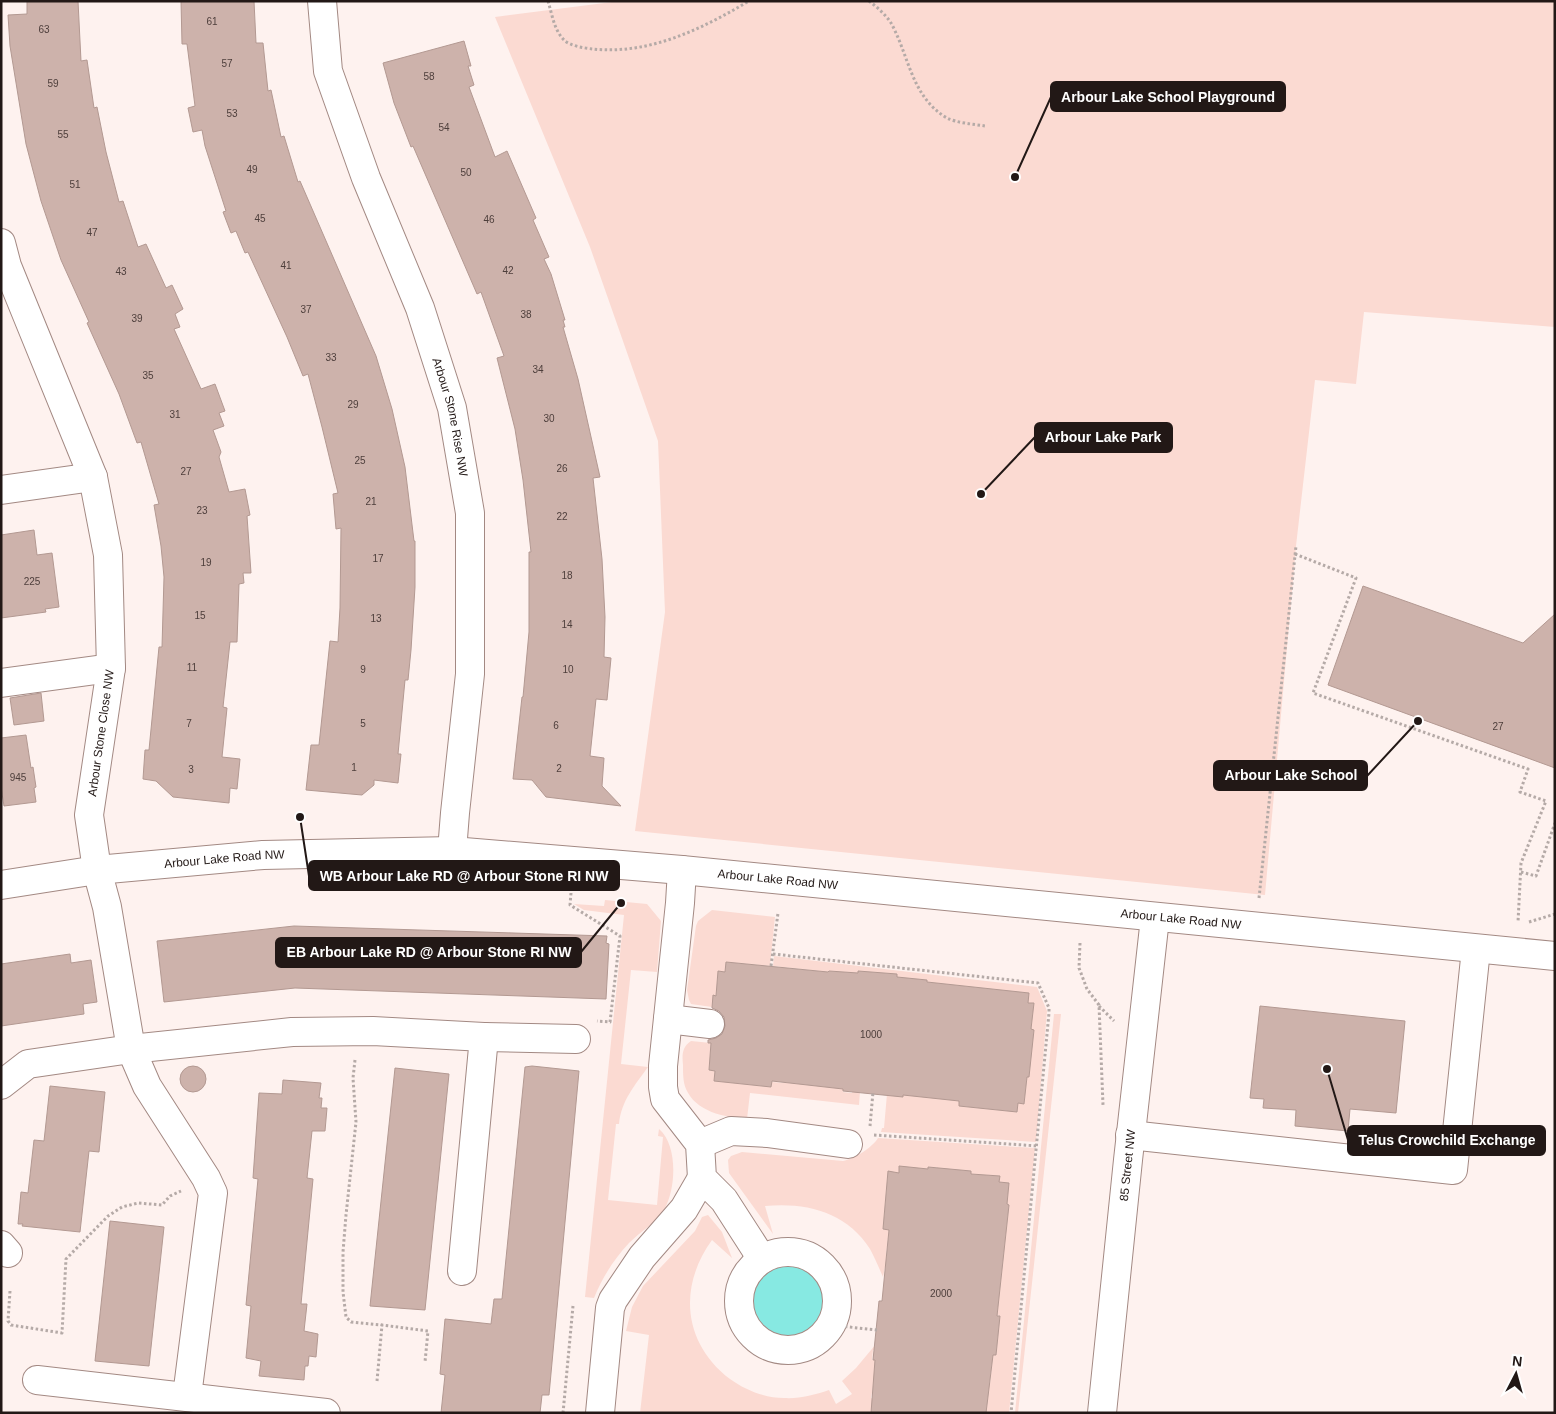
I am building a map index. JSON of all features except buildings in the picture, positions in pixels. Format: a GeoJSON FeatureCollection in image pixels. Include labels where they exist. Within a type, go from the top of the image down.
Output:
{"type":"FeatureCollection","features":[{"type":"Feature","properties":{"kind":"street","name":"Arbour Stone Rise NW"},"geometry":{"type":"LineString","coordinates":[[322,1],[328,71],[366,178],[420,308],[452,408],[470,513],[470,674],[454,813],[452,851]]}},
{"type":"Feature","properties":{"kind":"street","name":"Arbour Stone Close NW"},"geometry":{"type":"LineString","coordinates":[[1,243],[7,266],[93,477],[108,555],[111,668],[89,815],[97,870],[107,907],[131,1049],[147,1086],[213,1192],[200,1403]]}},
{"type":"Feature","properties":{"kind":"street"},"geometry":{"type":"LineString","coordinates":[[1,490],[93,477]]}},
{"type":"Feature","properties":{"kind":"street"},"geometry":{"type":"LineString","coordinates":[[1,683],[111,668]]}},
{"type":"Feature","properties":{"kind":"street","name":"Arbour Lake Road NW"},"geometry":{"type":"LineString","coordinates":[[1,886],[97,870],[264,855],[452,851],[682,870],[1555,956]]}},
{"type":"Feature","properties":{"kind":"street"},"geometry":{"type":"LineString","coordinates":[[600,1413],[610,1308],[613,1300],[642,1257],[684,1208],[702,1178],[700,1144],[665,1099],[663,1087],[663,1066],[682,870]]}},
{"type":"Feature","properties":{"kind":"street","name":"85 Street NW"},"geometry":{"type":"LineString","coordinates":[[1102,1413],[1130,1135],[1155,918]]}},
{"type":"Feature","properties":{"kind":"street"},"geometry":{"type":"LineString","coordinates":[[1130,1135],[1453,1170],[1476,949]]}},
{"type":"Feature","properties":{"kind":"street"},"geometry":{"type":"LineString","coordinates":[[668,1019],[710,1024]]}},
{"type":"Feature","properties":{"kind":"street"},"geometry":{"type":"LineString","coordinates":[[1,1085],[28,1064],[131,1049],[292,1032],[373,1031],[484,1037],[583,1029]]}},
{"type":"Feature","properties":{"kind":"street"},"geometry":{"type":"LineString","coordinates":[[462,1271],[484,1037]]}},
{"type":"Feature","properties":{"kind":"street"},"geometry":{"type":"LineString","coordinates":[[700,1144],[731,1132],[767,1133],[848,1144]]}},
{"type":"Feature","properties":{"kind":"street"},"geometry":{"type":"LineString","coordinates":[[702,1178],[724,1200],[762,1259]]}},
{"type":"Feature","properties":{"kind":"street"},"geometry":{"type":"LineString","coordinates":[[794,1252],[809,1257],[822,1266],[832,1279],[837,1294],[836,1310],[830,1326],[820,1338],[806,1346],[790,1350],[774,1348],[760,1341],[748,1329],[741,1315],[739,1299],[742,1284],[750,1270],[762,1259],[777,1253],[794,1252]]}},
{"type":"Feature","properties":{"kind":"street"},"geometry":{"type":"LineString","coordinates":[[37,1380],[200,1403],[326,1413]]}},
{"type":"Feature","properties":{"kind":"path"},"geometry":{"type":"LineString","coordinates":[[548,1],[555,27],[565,41],[583,48],[602,50],[666,42],[692,32],[749,1]]}},
{"type":"Feature","properties":{"kind":"path"},"geometry":{"type":"LineString","coordinates":[[869,1],[890,22],[914,81],[935,109],[949,119],[985,126]]}},
{"type":"Feature","properties":{"kind":"path"},"geometry":{"type":"LineString","coordinates":[[1259,899],[1296,546]]}},
{"type":"Feature","properties":{"kind":"path"},"geometry":{"type":"LineString","coordinates":[[1295,554],[1356,578],[1314,693],[1528,769],[1520,792],[1546,801],[1521,863],[1518,922]]}},
{"type":"Feature","properties":{"kind":"path"},"geometry":{"type":"LineString","coordinates":[[1521,872],[1536,876],[1555,823]]}},
{"type":"Feature","properties":{"kind":"path"},"geometry":{"type":"LineString","coordinates":[[571,894],[570,905],[620,936],[610,1022],[583,1029]]}},
{"type":"Feature","properties":{"kind":"path"},"geometry":{"type":"LineString","coordinates":[[772,966],[778,913]]}},
{"type":"Feature","properties":{"kind":"path"},"geometry":{"type":"LineString","coordinates":[[1529,922],[1555,914]]}},
{"type":"Feature","properties":{"kind":"path"},"geometry":{"type":"LineString","coordinates":[[1080,944],[1079,968],[1087,989],[1099,1006],[1103,1111]]}},
{"type":"Feature","properties":{"kind":"path"},"geometry":{"type":"LineString","coordinates":[[773,954],[1038,983],[1050,1013],[1012,1413]]}},
{"type":"Feature","properties":{"kind":"path"},"geometry":{"type":"LineString","coordinates":[[357,1032],[353,1078],[356,1122],[346,1215],[343,1292],[346,1317],[351,1322],[428,1331],[426,1362]]}},
{"type":"Feature","properties":{"kind":"path"},"geometry":{"type":"LineString","coordinates":[[873,1092],[869,1134],[1038,1146]]}},
{"type":"Feature","properties":{"kind":"path"},"geometry":{"type":"LineString","coordinates":[[10,1291],[8,1320],[11,1325],[62,1333],[66,1259],[108,1216],[122,1207],[138,1203],[162,1205],[170,1196]]}},
{"type":"Feature","properties":{"kind":"path"},"geometry":{"type":"LineString","coordinates":[[563,1413],[573,1306]]}},
{"type":"Feature","properties":{"kind":"path"},"geometry":{"type":"LineString","coordinates":[[377,1381],[382,1325]]}},
{"type":"Feature","properties":{"kind":"path"},"geometry":{"type":"LineString","coordinates":[[830,1326],[877,1330]]}},
{"type":"Feature","properties":{"kind":"shaded area"},"geometry":{"type":"Polygon","coordinates":[[[620,1],[1555,1],[1555,327],[1364,312],[1356,384],[1315,380],[1296,546],[1265,895],[635,831],[665,612],[658,441],[590,247],[495,17],[620,1]]]}},
{"type":"Feature","properties":{"kind":"shaded area"},"geometry":{"type":"Polygon","coordinates":[[[605,900],[647,904],[661,921],[657,972],[631,970],[621,1064],[648,1067],[629,1094],[620,1116],[619,1124],[616,1124],[608,1200],[657,1205],[663,1137],[658,1136],[659,1129],[670,1145],[673,1178],[669,1200],[665,1208],[658,1218],[629,1243],[613,1262],[594,1298],[585,1297],[624,915],[584,910],[574,904],[604,906],[605,900]]]}},
{"type":"Feature","properties":{"kind":"shaded area"},"geometry":{"type":"Polygon","coordinates":[[[712,910],[775,917],[770,966],[726,962],[725,972],[718,971],[716,996],[713,996],[712,1007],[691,1004],[687,990],[696,926],[698,921],[712,910]]]}},
{"type":"Feature","properties":{"kind":"shaded area"},"geometry":{"type":"Polygon","coordinates":[[[774,956],[1037,987],[1047,1011],[1036,1142],[881,1132],[882,1128],[884,1128],[887,1094],[902,1097],[903,1092],[959,1100],[959,1106],[1017,1112],[1018,1103],[1024,1104],[1027,1077],[1029,1077],[1030,1068],[1025,1067],[1027,1038],[1033,1039],[1034,1030],[1031,1029],[1034,1003],[1028,1003],[1029,993],[927,982],[926,980],[897,977],[897,974],[858,971],[858,973],[828,972],[773,966],[774,956]]]}},
{"type":"Feature","properties":{"kind":"shaded area"},"geometry":{"type":"Polygon","coordinates":[[[1054,1014],[1061,1014],[1018,1413],[1015,1413],[1054,1014]]]}},
{"type":"Feature","properties":{"kind":"shaded area"},"geometry":{"type":"Polygon","coordinates":[[[691,1041],[711,1043],[709,1070],[715,1071],[714,1081],[771,1087],[772,1082],[786,1083],[790,1081],[790,1083],[843,1088],[843,1092],[852,1093],[853,1088],[860,1091],[859,1105],[750,1093],[747,1119],[729,1117],[712,1112],[697,1103],[685,1086],[683,1055],[684,1049],[691,1041]]]}},
{"type":"Feature","properties":{"kind":"shaded area"},"geometry":{"type":"Polygon","coordinates":[[[878,1138],[1035,1148],[1009,1413],[986,1413],[993,1355],[996,1355],[1000,1316],[997,1315],[1009,1205],[1007,1204],[1009,1183],[999,1182],[999,1176],[971,1174],[971,1171],[962,1170],[937,1174],[937,1167],[928,1167],[928,1169],[899,1167],[899,1173],[888,1172],[883,1229],[889,1230],[886,1255],[889,1267],[885,1267],[883,1277],[870,1249],[861,1236],[850,1226],[824,1212],[795,1206],[765,1206],[773,1234],[729,1173],[728,1160],[731,1156],[742,1152],[843,1161],[863,1152],[878,1138]]]}},
{"type":"Feature","properties":{"kind":"shaded area"},"geometry":{"type":"Polygon","coordinates":[[[708,1215],[722,1232],[732,1258],[712,1240],[701,1258],[694,1276],[690,1295],[691,1314],[695,1332],[703,1349],[714,1365],[742,1387],[756,1393],[770,1397],[790,1398],[829,1390],[836,1404],[852,1394],[842,1381],[856,1368],[876,1344],[878,1350],[873,1350],[872,1360],[878,1360],[871,1398],[874,1399],[871,1413],[640,1413],[649,1335],[626,1331],[632,1307],[643,1286],[695,1231],[702,1217],[708,1215]]]}},
{"type":"Feature","properties":{"kind":"water"},"geometry":{"type":"Polygon","coordinates":[[[787,1264],[807,1270],[817,1280],[823,1300],[817,1320],[807,1330],[787,1336],[767,1330],[757,1320],[751,1300],[757,1280],[767,1270],[787,1264]]]}},
{"type":"Feature","properties":{"kind":"place","name":"Arbour Lake School Playground"},"geometry":{"type":"Point","coordinates":[1015,177]}},
{"type":"Feature","properties":{"kind":"place","name":"Arbour Lake Park"},"geometry":{"type":"Point","coordinates":[981,494]}},
{"type":"Feature","properties":{"kind":"place","name":"Arbour Lake School"},"geometry":{"type":"Point","coordinates":[1418,721]}},
{"type":"Feature","properties":{"kind":"place","name":"WB Arbour Lake RD @ Arbour Stone RI NW"},"geometry":{"type":"Point","coordinates":[300,817]}},
{"type":"Feature","properties":{"kind":"place","name":"EB Arbour Lake RD @ Arbour Stone RI NW"},"geometry":{"type":"Point","coordinates":[621,903]}},
{"type":"Feature","properties":{"kind":"place","name":"Telus Crowchild Exchange"},"geometry":{"type":"Point","coordinates":[1327,1069]}}]}
